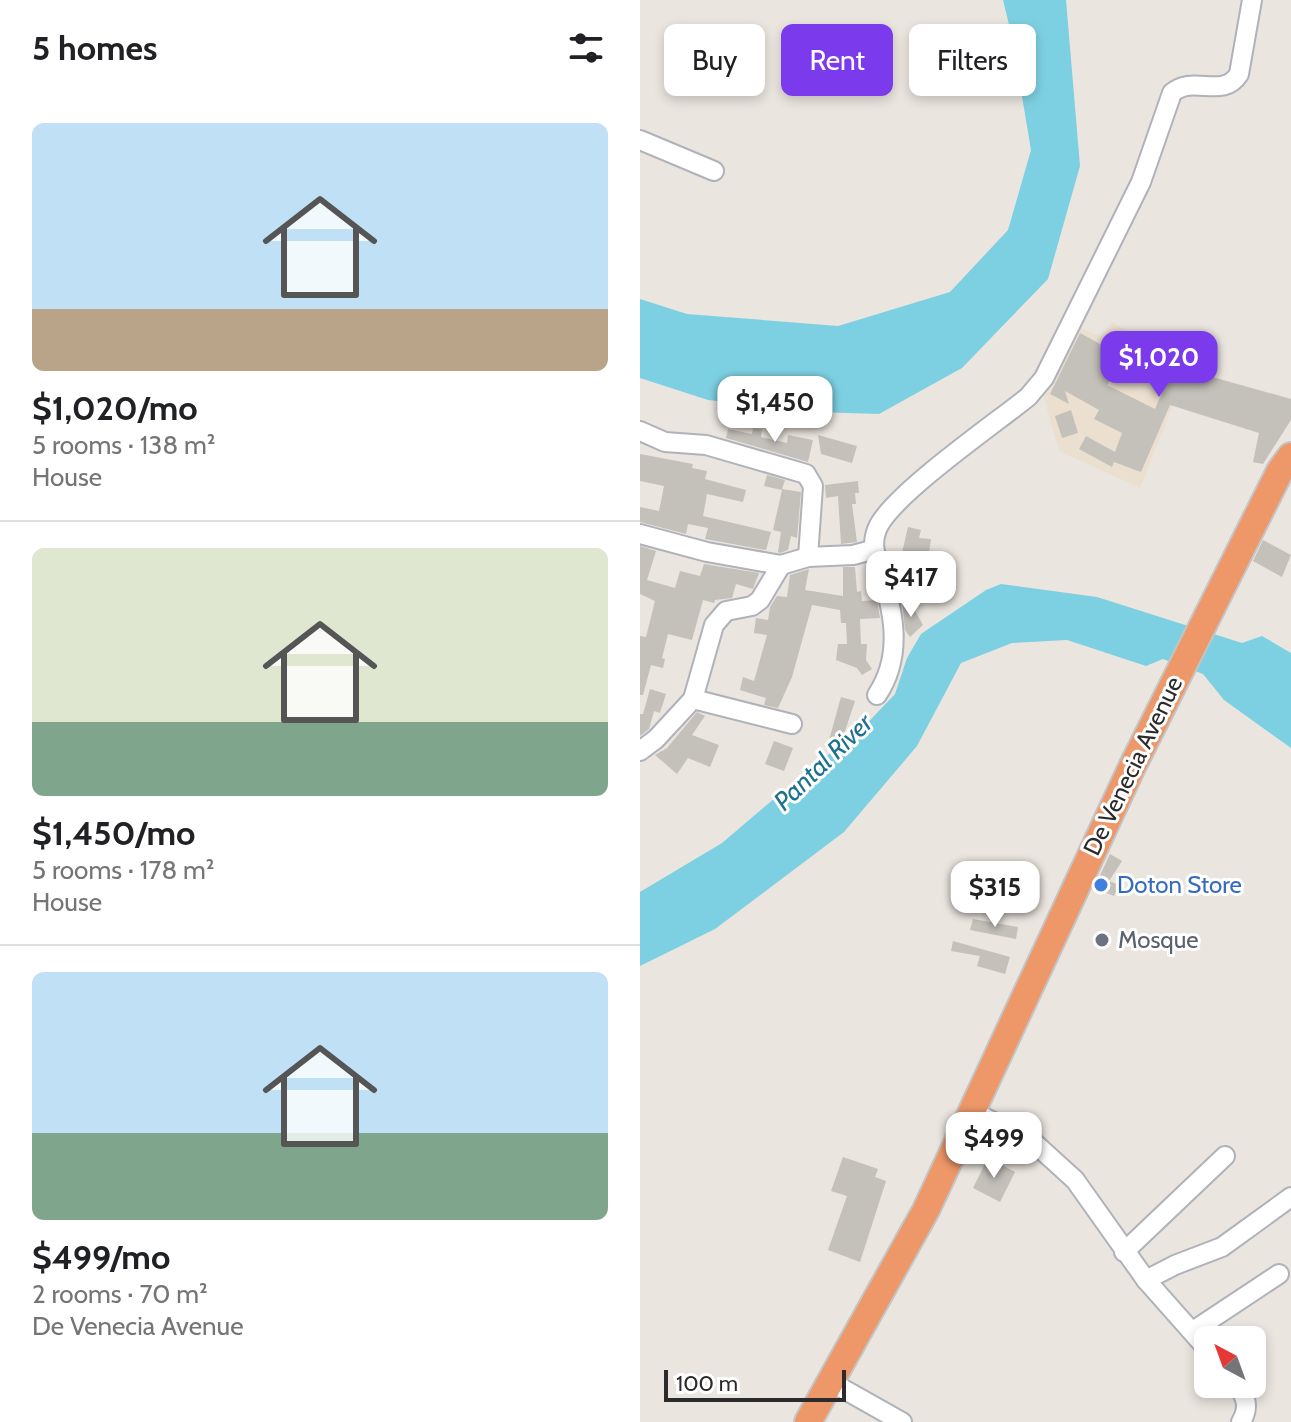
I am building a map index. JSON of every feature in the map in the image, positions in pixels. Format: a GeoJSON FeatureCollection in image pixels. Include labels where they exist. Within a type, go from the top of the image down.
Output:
{"type":"FeatureCollection","features":[{"type":"Feature","properties":{"kind":"highway","name":"De Venecia Avenue"},"geometry":{"type":"LineString","coordinates":[[808,1422],[918,1224],[1132,767],[1222,583],[1280,471],[1291,456]]}},
{"type":"Feature","properties":{"kind":"street"},"geometry":{"type":"LineString","coordinates":[[877,695],[887,680],[895,644],[881,572],[872,550],[878,526],[896,504],[1028,397],[1044,378],[1141,182],[1172,93],[1185,85],[1223,87],[1236,79],[1252,0]]}},
{"type":"Feature","properties":{"kind":"street"},"geometry":{"type":"LineString","coordinates":[[640,140],[714,171]]}},
{"type":"Feature","properties":{"kind":"street"},"geometry":{"type":"LineString","coordinates":[[640,431],[665,442],[706,445],[806,474],[813,486],[808,557]]}},
{"type":"Feature","properties":{"kind":"street"},"geometry":{"type":"LineString","coordinates":[[640,534],[707,552],[781,565],[808,557],[853,555],[872,550]]}},
{"type":"Feature","properties":{"kind":"street"},"geometry":{"type":"LineString","coordinates":[[640,751],[656,739],[693,699],[720,616],[760,600],[781,565]]}},
{"type":"Feature","properties":{"kind":"street"},"geometry":{"type":"LineString","coordinates":[[693,699],[792,724]]}},
{"type":"Feature","properties":{"kind":"street"},"geometry":{"type":"LineString","coordinates":[[971,1111],[1009,1127],[1049,1154],[1088,1195],[1124,1252],[1193,1331],[1279,1274]]}},
{"type":"Feature","properties":{"kind":"street"},"geometry":{"type":"LineString","coordinates":[[1124,1252],[1225,1156]]}},
{"type":"Feature","properties":{"kind":"street"},"geometry":{"type":"LineString","coordinates":[[1146,1280],[1222,1247],[1291,1197]]}},
{"type":"Feature","properties":{"kind":"street"},"geometry":{"type":"LineString","coordinates":[[831,1382],[902,1422]]}},
{"type":"Feature","properties":{"kind":"street"},"geometry":{"type":"LineString","coordinates":[[1241,1422],[1247,1406],[1245,1398]]}},
{"type":"Feature","properties":{"kind":"shaded area"},"geometry":{"type":"Polygon","coordinates":[[[1112,322],[1189,365],[1140,488],[1059,451],[1042,391],[1075,326],[1103,337],[1112,322]]]}},
{"type":"Feature","properties":{"kind":"water"},"geometry":{"type":"Polygon","coordinates":[[[1003,0],[1066,0],[1080,166],[1048,279],[962,368],[879,414],[815,412],[708,400],[640,378],[640,299],[687,314],[838,326],[950,292],[1008,230],[1031,150],[1022,96],[1036,96],[1036,24],[1009,24],[1003,0]]]}},
{"type":"Feature","properties":{"kind":"water","name":"Pantal River"},"geometry":{"type":"Polygon","coordinates":[[[1001,584],[1097,597],[1242,643],[1262,636],[1291,653],[1291,748],[1224,700],[1203,674],[1163,659],[1146,666],[1067,640],[1012,643],[961,663],[917,746],[844,832],[715,929],[640,966],[640,892],[722,843],[815,764],[855,736],[895,694],[907,658],[921,634],[986,590],[1001,584]]]}},
{"type":"Feature","properties":{"kind":"building"},"geometry":{"type":"Polygon","coordinates":[[[1111,331],[1189,376],[1191,371],[1291,399],[1291,420],[1263,464],[1253,462],[1259,433],[1170,405],[1141,472],[1114,462],[1112,467],[1079,449],[1086,436],[1115,452],[1122,433],[1094,419],[1099,410],[1065,391],[1069,404],[1050,394],[1080,333],[1102,345],[1111,331]],[[1119,365],[1107,385],[1155,409],[1163,390],[1119,365]]]}},
{"type":"Feature","properties":{"kind":"building"},"geometry":{"type":"Polygon","coordinates":[[[1071,410],[1078,433],[1062,438],[1055,416],[1071,410]]]}},
{"type":"Feature","properties":{"kind":"building"},"geometry":{"type":"Polygon","coordinates":[[[753,428],[762,429],[761,437],[787,443],[788,435],[813,440],[808,462],[726,438],[728,429],[752,434],[753,428]]]}},
{"type":"Feature","properties":{"kind":"building"},"geometry":{"type":"Polygon","coordinates":[[[818,435],[857,446],[852,463],[821,454],[818,435]]]}},
{"type":"Feature","properties":{"kind":"building"},"geometry":{"type":"Polygon","coordinates":[[[640,454],[693,464],[692,468],[707,471],[705,479],[746,490],[743,502],[707,494],[703,516],[771,532],[766,550],[705,539],[708,528],[688,524],[686,534],[640,522],[640,507],[659,511],[664,486],[640,481],[640,454]]]}},
{"type":"Feature","properties":{"kind":"building"},"geometry":{"type":"Polygon","coordinates":[[[767,475],[785,480],[782,489],[801,492],[797,538],[791,536],[788,550],[780,553],[781,532],[773,530],[782,490],[764,486],[767,475]]]}},
{"type":"Feature","properties":{"kind":"building"},"geometry":{"type":"Polygon","coordinates":[[[858,481],[859,493],[855,493],[856,504],[852,504],[857,542],[841,544],[838,496],[826,498],[825,485],[858,481]]]}},
{"type":"Feature","properties":{"kind":"building"},"geometry":{"type":"Polygon","coordinates":[[[908,527],[921,530],[919,538],[931,539],[928,559],[914,555],[908,580],[895,577],[888,553],[901,557],[908,527]]]}},
{"type":"Feature","properties":{"kind":"building"},"geometry":{"type":"Polygon","coordinates":[[[1263,540],[1291,555],[1282,577],[1253,561],[1263,540]]]}},
{"type":"Feature","properties":{"kind":"building"},"geometry":{"type":"Polygon","coordinates":[[[640,546],[656,551],[647,580],[675,588],[680,571],[700,576],[704,564],[759,573],[753,589],[736,584],[732,598],[715,600],[714,603],[703,600],[692,640],[668,634],[662,658],[665,659],[663,668],[651,665],[643,695],[640,695],[640,636],[646,637],[655,601],[640,594],[640,546]]]}},
{"type":"Feature","properties":{"kind":"building"},"geometry":{"type":"Polygon","coordinates":[[[843,567],[855,567],[857,592],[861,591],[862,601],[877,600],[880,618],[860,619],[861,644],[867,644],[866,660],[872,669],[862,675],[857,668],[836,660],[838,644],[847,644],[846,623],[841,623],[840,610],[812,605],[792,677],[778,708],[764,705],[766,698],[740,690],[743,677],[754,681],[767,635],[754,633],[756,618],[768,620],[770,607],[777,596],[787,597],[790,575],[809,569],[805,590],[843,596],[843,567]]]}},
{"type":"Feature","properties":{"kind":"building"},"geometry":{"type":"Polygon","coordinates":[[[909,600],[923,625],[910,637],[905,630],[902,602],[909,600]]]}},
{"type":"Feature","properties":{"kind":"building"},"geometry":{"type":"Polygon","coordinates":[[[650,689],[666,694],[660,713],[654,711],[649,729],[640,736],[640,714],[643,714],[650,689]]]}},
{"type":"Feature","properties":{"kind":"building"},"geometry":{"type":"Polygon","coordinates":[[[841,697],[855,701],[841,743],[829,740],[841,697]]]}},
{"type":"Feature","properties":{"kind":"building"},"geometry":{"type":"Polygon","coordinates":[[[697,712],[705,716],[692,735],[719,745],[710,767],[688,758],[677,774],[655,755],[667,748],[697,712]]]}},
{"type":"Feature","properties":{"kind":"building"},"geometry":{"type":"Polygon","coordinates":[[[774,741],[793,748],[784,771],[765,764],[774,741]]]}},
{"type":"Feature","properties":{"kind":"building"},"geometry":{"type":"Polygon","coordinates":[[[1110,854],[1122,861],[1109,881],[1119,885],[1114,896],[1094,888],[1110,854]]]}},
{"type":"Feature","properties":{"kind":"building"},"geometry":{"type":"Polygon","coordinates":[[[973,919],[1018,927],[1016,939],[970,930],[973,919]]]}},
{"type":"Feature","properties":{"kind":"building"},"geometry":{"type":"Polygon","coordinates":[[[953,941],[1010,957],[1005,974],[977,966],[980,956],[951,951],[953,941]]]}},
{"type":"Feature","properties":{"kind":"building"},"geometry":{"type":"Polygon","coordinates":[[[843,1157],[878,1169],[875,1177],[886,1181],[860,1262],[828,1250],[847,1196],[831,1191],[843,1157]]]}},
{"type":"Feature","properties":{"kind":"building"},"geometry":{"type":"Polygon","coordinates":[[[988,1158],[1015,1172],[1000,1202],[973,1188],[988,1158]]]}},
{"type":"Feature","properties":{"kind":"place","name":"Doton Store"},"geometry":{"type":"Point","coordinates":[1101,885]}},
{"type":"Feature","properties":{"kind":"place","name":"Mosque"},"geometry":{"type":"Point","coordinates":[1102,940]}}]}
